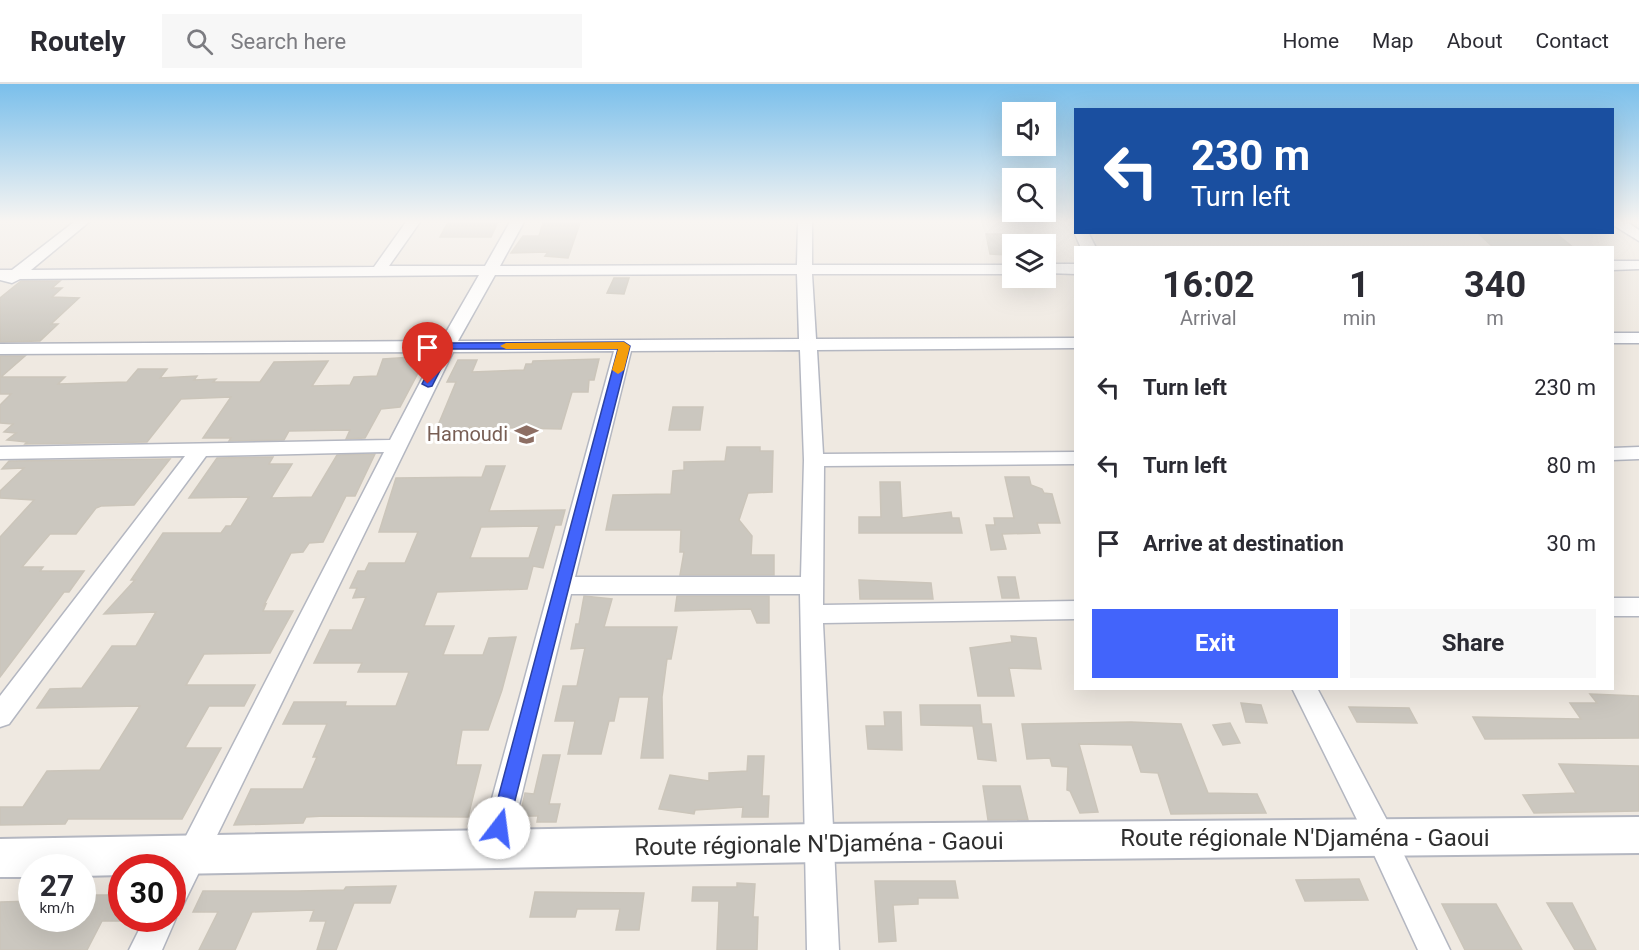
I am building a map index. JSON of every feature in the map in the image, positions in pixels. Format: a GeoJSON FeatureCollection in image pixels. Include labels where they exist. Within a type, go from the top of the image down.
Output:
{"type":"FeatureCollection","features":[{"type":"Feature","properties":{"kind":"street"},"geometry":{"type":"LineString","coordinates":[[0,288],[8,275],[26,262]]}},
{"type":"Feature","properties":{"kind":"street"},"geometry":{"type":"LineString","coordinates":[[378,271],[384,262]]}},
{"type":"Feature","properties":{"kind":"street"},"geometry":{"type":"LineString","coordinates":[[186,867],[447,346],[494,262]]}},
{"type":"Feature","properties":{"kind":"street"},"geometry":{"type":"LineString","coordinates":[[804,262],[814,460],[811,614],[823,950]]}},
{"type":"Feature","properties":{"kind":"street"},"geometry":{"type":"LineString","coordinates":[[1614,266],[1639,265]]}},
{"type":"Feature","properties":{"kind":"street"},"geometry":{"type":"LineString","coordinates":[[8,275],[1002,269]]}},
{"type":"Feature","properties":{"kind":"street"},"geometry":{"type":"LineString","coordinates":[[1056,269],[1074,269]]}},
{"type":"Feature","properties":{"kind":"street"},"geometry":{"type":"LineString","coordinates":[[1614,338],[1639,338]]}},
{"type":"Feature","properties":{"kind":"street"},"geometry":{"type":"LineString","coordinates":[[0,349],[1074,343]]}},
{"type":"Feature","properties":{"kind":"street"},"geometry":{"type":"LineString","coordinates":[[493,850],[564,586],[624,346]]}},
{"type":"Feature","properties":{"kind":"street"},"geometry":{"type":"LineString","coordinates":[[0,453],[397,446]]}},
{"type":"Feature","properties":{"kind":"street"},"geometry":{"type":"LineString","coordinates":[[0,716],[199,451]]}},
{"type":"Feature","properties":{"kind":"street"},"geometry":{"type":"LineString","coordinates":[[1614,453],[1639,453]]}},
{"type":"Feature","properties":{"kind":"street"},"geometry":{"type":"LineString","coordinates":[[814,460],[1074,458]]}},
{"type":"Feature","properties":{"kind":"street"},"geometry":{"type":"LineString","coordinates":[[564,586],[813,585]]}},
{"type":"Feature","properties":{"kind":"street"},"geometry":{"type":"LineString","coordinates":[[1614,607],[1639,607]]}},
{"type":"Feature","properties":{"kind":"street"},"geometry":{"type":"LineString","coordinates":[[811,614],[1074,610]]}},
{"type":"Feature","properties":{"kind":"street"},"geometry":{"type":"LineString","coordinates":[[1305,690],[1380,836],[1434,950]]}},
{"type":"Feature","properties":{"kind":"street","name":"Route régionale N'Djaména - Gaoui"},"geometry":{"type":"LineString","coordinates":[[0,858],[820,843],[1380,836],[1639,836]]}},
{"type":"Feature","properties":{"kind":"street"},"geometry":{"type":"LineString","coordinates":[[145,950],[153,932]]}},
{"type":"Feature","properties":{"kind":"building"},"geometry":{"type":"Polygon","coordinates":[[[614,278],[629,278],[624,294],[607,293],[614,278]]]}},
{"type":"Feature","properties":{"kind":"building"},"geometry":{"type":"Polygon","coordinates":[[[21,281],[60,281],[52,288],[62,288],[52,297],[79,298],[51,324],[58,324],[40,341],[0,342],[0,298],[21,281]]]}},
{"type":"Feature","properties":{"kind":"building"},"geometry":{"type":"Polygon","coordinates":[[[0,356],[25,356],[1,377],[65,377],[58,384],[127,382],[138,369],[167,369],[160,378],[197,376],[194,380],[260,382],[274,362],[328,361],[312,386],[350,385],[354,377],[377,376],[383,359],[427,356],[400,407],[381,409],[365,438],[346,439],[350,430],[289,431],[284,440],[229,441],[231,438],[203,438],[231,397],[181,399],[147,442],[25,444],[27,442],[7,440],[16,433],[4,432],[13,424],[0,423],[0,405],[11,394],[0,394],[0,356]]]}},
{"type":"Feature","properties":{"kind":"building"},"geometry":{"type":"Polygon","coordinates":[[[599,359],[594,380],[589,380],[588,392],[572,392],[561,429],[470,427],[467,434],[434,435],[456,382],[447,382],[458,360],[477,360],[472,372],[524,370],[526,364],[532,364],[533,361],[599,359]]]}},
{"type":"Feature","properties":{"kind":"building"},"geometry":{"type":"Polygon","coordinates":[[[673,407],[703,407],[700,430],[669,430],[673,407]]]}},
{"type":"Feature","properties":{"kind":"building"},"geometry":{"type":"Polygon","coordinates":[[[727,447],[760,447],[760,451],[773,451],[772,492],[748,493],[739,520],[752,536],[751,555],[774,555],[774,575],[680,575],[684,552],[680,552],[681,530],[606,530],[613,495],[671,494],[673,471],[684,470],[684,462],[725,461],[727,447]]]}},
{"type":"Feature","properties":{"kind":"building"},"geometry":{"type":"Polygon","coordinates":[[[375,454],[355,496],[346,496],[323,542],[309,543],[303,552],[291,553],[264,605],[266,604],[263,611],[293,611],[270,653],[204,654],[186,685],[255,685],[244,706],[209,706],[185,748],[221,748],[182,819],[68,819],[65,824],[0,825],[0,807],[23,807],[47,771],[100,770],[140,706],[37,708],[50,689],[82,688],[112,646],[136,646],[156,612],[104,614],[135,580],[131,580],[163,533],[221,533],[226,526],[231,526],[249,497],[189,498],[217,458],[273,457],[269,464],[292,464],[271,498],[312,497],[337,455],[375,454]]]}},
{"type":"Feature","properties":{"kind":"building"},"geometry":{"type":"Polygon","coordinates":[[[170,459],[134,505],[96,508],[76,534],[50,534],[22,567],[43,567],[40,571],[84,571],[69,592],[64,592],[0,677],[0,537],[34,500],[0,498],[0,491],[24,468],[2,469],[9,461],[170,459]]]}},
{"type":"Feature","properties":{"kind":"building"},"geometry":{"type":"Polygon","coordinates":[[[486,466],[505,466],[489,511],[565,510],[561,525],[555,525],[543,568],[533,566],[527,589],[437,592],[424,626],[454,626],[443,655],[483,655],[489,638],[516,637],[502,690],[488,730],[462,730],[456,765],[481,765],[468,817],[324,816],[306,817],[303,823],[234,825],[251,789],[303,789],[317,757],[313,757],[327,724],[283,724],[294,702],[346,702],[345,706],[396,706],[409,672],[358,672],[362,663],[314,663],[330,630],[352,630],[366,597],[353,598],[357,588],[350,588],[358,571],[365,571],[369,563],[405,563],[418,532],[379,532],[396,478],[482,477],[486,466]],[[539,526],[481,527],[470,558],[529,558],[539,526]]]}},
{"type":"Feature","properties":{"kind":"building"},"geometry":{"type":"Polygon","coordinates":[[[1005,477],[1029,477],[1031,485],[1042,489],[1044,493],[1052,494],[1060,523],[1037,523],[1040,533],[1002,534],[1006,549],[991,550],[986,525],[995,525],[994,518],[1014,518],[1005,477]]]}},
{"type":"Feature","properties":{"kind":"building"},"geometry":{"type":"Polygon","coordinates":[[[880,482],[900,482],[902,518],[951,512],[952,518],[959,518],[962,533],[859,533],[859,517],[881,517],[880,482]]]}},
{"type":"Feature","properties":{"kind":"building"},"geometry":{"type":"Polygon","coordinates":[[[998,577],[1015,577],[1019,598],[1002,598],[998,577]]]}},
{"type":"Feature","properties":{"kind":"building"},"geometry":{"type":"Polygon","coordinates":[[[859,580],[931,583],[933,599],[860,599],[859,580]]]}},
{"type":"Feature","properties":{"kind":"building"},"geometry":{"type":"Polygon","coordinates":[[[584,596],[612,599],[604,627],[677,627],[671,659],[667,659],[662,697],[663,758],[641,758],[649,697],[619,697],[614,721],[609,721],[601,754],[568,754],[575,721],[555,721],[563,686],[577,686],[585,648],[571,649],[576,624],[579,624],[584,596]]]}},
{"type":"Feature","properties":{"kind":"building"},"geometry":{"type":"Polygon","coordinates":[[[677,596],[769,596],[769,623],[757,623],[751,609],[675,611],[677,596]]]}},
{"type":"Feature","properties":{"kind":"building"},"geometry":{"type":"Polygon","coordinates":[[[1011,636],[1036,638],[1041,669],[1009,668],[1014,696],[978,696],[970,648],[1012,642],[1011,636]]]}},
{"type":"Feature","properties":{"kind":"building"},"geometry":{"type":"Polygon","coordinates":[[[1590,694],[1639,696],[1639,738],[1485,739],[1473,717],[1581,719],[1570,703],[1597,703],[1590,694]]]}},
{"type":"Feature","properties":{"kind":"building"},"geometry":{"type":"Polygon","coordinates":[[[1241,703],[1261,705],[1267,723],[1246,722],[1241,703]]]}},
{"type":"Feature","properties":{"kind":"building"},"geometry":{"type":"Polygon","coordinates":[[[920,705],[980,705],[982,724],[991,724],[996,761],[978,759],[973,726],[921,725],[920,705]]]}},
{"type":"Feature","properties":{"kind":"building"},"geometry":{"type":"Polygon","coordinates":[[[1349,707],[1409,708],[1417,723],[1357,722],[1349,707]]]}},
{"type":"Feature","properties":{"kind":"building"},"geometry":{"type":"Polygon","coordinates":[[[884,712],[901,712],[902,750],[868,749],[866,726],[885,726],[884,712]]]}},
{"type":"Feature","properties":{"kind":"building"},"geometry":{"type":"Polygon","coordinates":[[[1131,722],[1181,724],[1208,793],[1257,794],[1266,813],[1171,814],[1158,773],[1141,772],[1132,745],[1079,744],[1098,812],[1080,813],[1070,791],[1067,790],[1068,767],[1052,766],[1050,758],[1027,759],[1022,724],[1131,722]]]}},
{"type":"Feature","properties":{"kind":"building"},"geometry":{"type":"Polygon","coordinates":[[[1230,723],[1240,743],[1223,745],[1213,725],[1230,723]]]}},
{"type":"Feature","properties":{"kind":"building"},"geometry":{"type":"Polygon","coordinates":[[[543,755],[560,755],[549,804],[560,804],[556,822],[537,822],[538,816],[520,816],[525,793],[534,794],[543,755]]]}},
{"type":"Feature","properties":{"kind":"building"},"geometry":{"type":"Polygon","coordinates":[[[748,756],[764,756],[762,796],[769,796],[768,817],[742,817],[743,807],[695,810],[694,814],[659,809],[670,775],[709,781],[709,773],[747,771],[748,756]]]}},
{"type":"Feature","properties":{"kind":"building"},"geometry":{"type":"Polygon","coordinates":[[[1559,764],[1639,766],[1639,811],[1534,813],[1523,795],[1576,793],[1559,764]]]}},
{"type":"Feature","properties":{"kind":"building"},"geometry":{"type":"Polygon","coordinates":[[[983,786],[1020,786],[1028,820],[988,820],[983,786]]]}},
{"type":"Feature","properties":{"kind":"building"},"geometry":{"type":"Polygon","coordinates":[[[1359,879],[1368,900],[1305,901],[1296,880],[1359,879]]]}},
{"type":"Feature","properties":{"kind":"building"},"geometry":{"type":"Polygon","coordinates":[[[875,881],[955,881],[958,898],[918,898],[918,904],[893,905],[896,941],[879,942],[875,881]]]}},
{"type":"Feature","properties":{"kind":"building"},"geometry":{"type":"Polygon","coordinates":[[[737,883],[755,884],[753,917],[758,917],[757,950],[717,950],[719,901],[692,901],[693,887],[737,887],[737,883]]]}},
{"type":"Feature","properties":{"kind":"building"},"geometry":{"type":"Polygon","coordinates":[[[396,886],[390,903],[354,903],[336,950],[317,950],[326,921],[310,921],[314,910],[252,912],[235,950],[199,950],[218,912],[193,912],[203,891],[344,890],[346,887],[396,886]]]}},
{"type":"Feature","properties":{"kind":"building"},"geometry":{"type":"Polygon","coordinates":[[[535,892],[644,893],[639,930],[616,930],[620,909],[577,909],[575,917],[530,917],[535,892]]]}},
{"type":"Feature","properties":{"kind":"building"},"geometry":{"type":"Polygon","coordinates":[[[96,895],[108,895],[108,921],[102,921],[87,950],[0,950],[0,902],[18,901],[18,932],[96,932],[96,895]]]}},
{"type":"Feature","properties":{"kind":"building"},"geometry":{"type":"Polygon","coordinates":[[[1547,903],[1572,903],[1596,950],[1575,950],[1547,903]]]}},
{"type":"Feature","properties":{"kind":"building"},"geometry":{"type":"Polygon","coordinates":[[[1442,904],[1496,904],[1522,950],[1465,950],[1442,904]]]}},
{"type":"Feature","properties":{"kind":"slow traffic"},"geometry":{"type":"LineString","coordinates":[[506,346],[624,346],[618,370]]}},
{"type":"Feature","properties":{"kind":"place","name":"Hamoudi"},"geometry":{"type":"Point","coordinates":[526,434]}},
{"type":"Feature","properties":{"kind":"route"},"geometry":{"type":"LineString","coordinates":[[428,384],[447,346],[624,346],[564,586],[499,828]]}}]}
